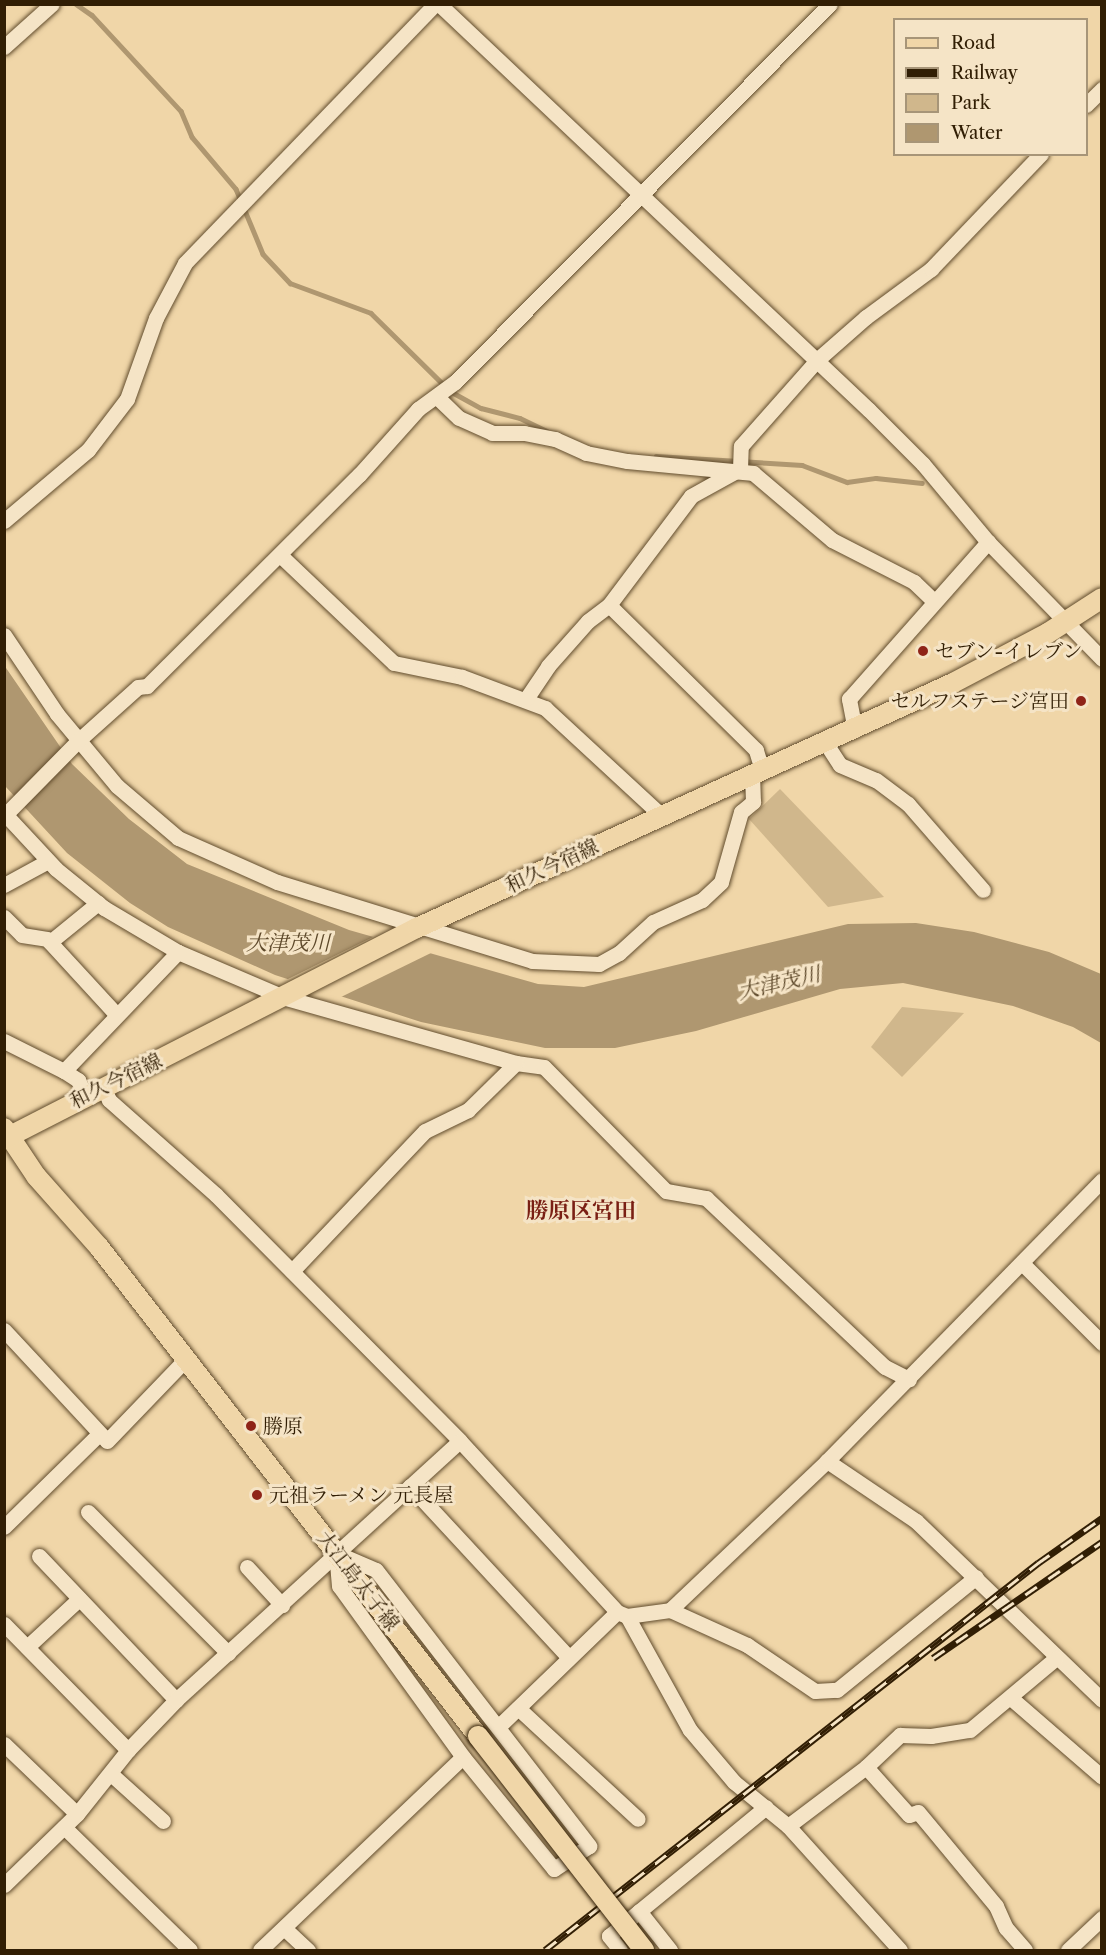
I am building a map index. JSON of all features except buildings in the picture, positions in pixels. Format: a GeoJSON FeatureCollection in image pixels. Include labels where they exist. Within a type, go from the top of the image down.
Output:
{"type":"FeatureCollection","features":[{"type":"Feature","properties":{"kind":"main road","name":"和久今宿線"},"geometry":{"type":"LineString","coordinates":[[6,1134],[286,998],[417,928],[953,683],[1066,622],[1101,598]]}},
{"type":"Feature","properties":{"kind":"main road","name":"大江島太子線"},"geometry":{"type":"LineString","coordinates":[[6,1134],[36,1176],[99,1247],[644,1950]]}},
{"type":"Feature","properties":{"kind":"street"},"geometry":{"type":"LineString","coordinates":[[4,47],[52,4]]}},
{"type":"Feature","properties":{"kind":"street"},"geometry":{"type":"LineString","coordinates":[[4,521],[88,450],[127,399],[156,318],[184,263],[437,4],[817,360],[923,464],[988,542],[1101,658]]}},
{"type":"Feature","properties":{"kind":"street"},"geometry":{"type":"LineString","coordinates":[[830,4],[642,196],[455,381],[437,397],[418,409],[280,555],[147,686],[138,687],[80,739],[5,814],[48,861],[98,903],[178,952],[286,998],[516,1063],[544,1067],[666,1191],[706,1198],[885,1367],[909,1379]]}},
{"type":"Feature","properties":{"kind":"street"},"geometry":{"type":"LineString","coordinates":[[1088,103],[1101,89]]}},
{"type":"Feature","properties":{"kind":"street"},"geometry":{"type":"LineString","coordinates":[[740,470],[741,446],[817,360],[866,317],[877,312],[931,269],[1039,156]]}},
{"type":"Feature","properties":{"kind":"street"},"geometry":{"type":"LineString","coordinates":[[437,397],[459,418],[492,433],[524,433],[555,439],[586,453],[627,461],[753,473],[832,540],[914,582],[934,601]]}},
{"type":"Feature","properties":{"kind":"street"},"geometry":{"type":"LineString","coordinates":[[526,699],[548,666],[588,621],[609,605],[691,495],[740,470]]}},
{"type":"Feature","properties":{"kind":"street"},"geometry":{"type":"LineString","coordinates":[[855,729],[849,699],[988,542]]}},
{"type":"Feature","properties":{"kind":"street"},"geometry":{"type":"LineString","coordinates":[[280,555],[394,663],[462,677],[545,708],[661,815]]}},
{"type":"Feature","properties":{"kind":"street"},"geometry":{"type":"LineString","coordinates":[[4,635],[57,714],[117,786],[178,838],[277,882],[417,928],[532,961],[599,964],[619,953],[653,922],[702,900],[721,882],[741,812],[753,802],[757,772],[756,750],[609,605]]}},
{"type":"Feature","properties":{"kind":"street"},"geometry":{"type":"LineString","coordinates":[[825,742],[840,765],[876,780],[915,810],[983,890]]}},
{"type":"Feature","properties":{"kind":"street"},"geometry":{"type":"LineString","coordinates":[[4,885],[48,861]]}},
{"type":"Feature","properties":{"kind":"street"},"geometry":{"type":"LineString","coordinates":[[50,942],[98,903]]}},
{"type":"Feature","properties":{"kind":"street"},"geometry":{"type":"LineString","coordinates":[[4,917],[22,935],[50,942],[117,1015]]}},
{"type":"Feature","properties":{"kind":"street"},"geometry":{"type":"LineString","coordinates":[[64,1071],[178,952]]}},
{"type":"Feature","properties":{"kind":"street"},"geometry":{"type":"LineString","coordinates":[[4,1041],[78,1080],[85,1095]]}},
{"type":"Feature","properties":{"kind":"street"},"geometry":{"type":"LineString","coordinates":[[292,1271],[425,1131],[468,1110],[516,1063]]}},
{"type":"Feature","properties":{"kind":"street"},"geometry":{"type":"LineString","coordinates":[[103,1087],[110,1100],[216,1196],[292,1271],[459,1441],[622,1614],[690,1730],[734,1782],[788,1826],[900,1950]]}},
{"type":"Feature","properties":{"kind":"street"},"geometry":{"type":"LineString","coordinates":[[670,1610],[827,1461],[1023,1264],[1101,1180]]}},
{"type":"Feature","properties":{"kind":"street"},"geometry":{"type":"LineString","coordinates":[[1023,1264],[1101,1343]]}},
{"type":"Feature","properties":{"kind":"street"},"geometry":{"type":"LineString","coordinates":[[4,1330],[98,1435],[107,1441],[186,1360]]}},
{"type":"Feature","properties":{"kind":"street"},"geometry":{"type":"LineString","coordinates":[[4,1527],[98,1435]]}},
{"type":"Feature","properties":{"kind":"street"},"geometry":{"type":"LineString","coordinates":[[4,1885],[77,1814],[128,1750],[176,1700],[459,1441]]}},
{"type":"Feature","properties":{"kind":"street"},"geometry":{"type":"LineString","coordinates":[[827,1461],[916,1521],[1101,1700]]}},
{"type":"Feature","properties":{"kind":"street"},"geometry":{"type":"LineString","coordinates":[[410,1486],[569,1658]]}},
{"type":"Feature","properties":{"kind":"street"},"geometry":{"type":"LineString","coordinates":[[88,1512],[228,1653]]}},
{"type":"Feature","properties":{"kind":"street"},"geometry":{"type":"LineString","coordinates":[[336,1552],[376,1570],[589,1846],[554,1869],[463,1757],[339,1586],[336,1552]]}},
{"type":"Feature","properties":{"kind":"street"},"geometry":{"type":"LineString","coordinates":[[39,1556],[176,1700]]}},
{"type":"Feature","properties":{"kind":"street"},"geometry":{"type":"LineString","coordinates":[[247,1567],[282,1605]]}},
{"type":"Feature","properties":{"kind":"street"},"geometry":{"type":"LineString","coordinates":[[498,1727],[569,1658],[622,1614],[670,1610],[747,1645],[815,1691],[837,1690],[976,1577]]}},
{"type":"Feature","properties":{"kind":"street"},"geometry":{"type":"LineString","coordinates":[[27,1647],[79,1599]]}},
{"type":"Feature","properties":{"kind":"street"},"geometry":{"type":"LineString","coordinates":[[4,1624],[128,1750]]}},
{"type":"Feature","properties":{"kind":"street"},"geometry":{"type":"LineString","coordinates":[[788,1826],[866,1767],[900,1735],[932,1736],[970,1730],[1012,1699],[1056,1658]]}},
{"type":"Feature","properties":{"kind":"street"},"geometry":{"type":"LineString","coordinates":[[1012,1699],[1101,1777]]}},
{"type":"Feature","properties":{"kind":"street"},"geometry":{"type":"LineString","coordinates":[[518,1708],[638,1819]]}},
{"type":"Feature","properties":{"kind":"street"},"geometry":{"type":"LineString","coordinates":[[4,1744],[77,1814]]}},
{"type":"Feature","properties":{"kind":"street"},"geometry":{"type":"LineString","coordinates":[[260,1950],[463,1757]]}},
{"type":"Feature","properties":{"kind":"street"},"geometry":{"type":"LineString","coordinates":[[866,1767],[909,1815],[918,1812],[996,1906],[1005,1928],[1025,1950]]}},
{"type":"Feature","properties":{"kind":"street"},"geometry":{"type":"LineString","coordinates":[[111,1774],[163,1821]]}},
{"type":"Feature","properties":{"kind":"street"},"geometry":{"type":"LineString","coordinates":[[620,1950],[609,1936],[766,1807]]}},
{"type":"Feature","properties":{"kind":"street"},"geometry":{"type":"LineString","coordinates":[[64,1827],[190,1950]]}},
{"type":"Feature","properties":{"kind":"street"},"geometry":{"type":"LineString","coordinates":[[639,1911],[670,1950]]}},
{"type":"Feature","properties":{"kind":"street"},"geometry":{"type":"LineString","coordinates":[[1068,1950],[1101,1918]]}},
{"type":"Feature","properties":{"kind":"street"},"geometry":{"type":"LineString","coordinates":[[284,1928],[308,1950]]}},
{"type":"Feature","properties":{"kind":"green space"},"geometry":{"type":"Polygon","coordinates":[[[780,789],[884,897],[828,907],[749,819],[780,789]]]}},
{"type":"Feature","properties":{"kind":"green space"},"geometry":{"type":"Polygon","coordinates":[[[902,1007],[964,1013],[902,1077],[871,1047],[902,1007]]]}},
{"type":"Feature","properties":{"kind":"water","name":"大津茂川"},"geometry":{"type":"Polygon","coordinates":[[[4,665],[72,764],[129,819],[187,864],[349,930],[538,984],[584,987],[848,924],[916,923],[974,932],[1049,952],[1101,974],[1101,1043],[1073,1027],[1013,1006],[903,983],[840,989],[696,1031],[615,1048],[545,1048],[421,1022],[275,975],[168,927],[130,903],[67,853],[5,786],[4,665]]]}},
{"type":"Feature","properties":{"kind":"pier"},"geometry":{"type":"Polygon","coordinates":[[[377,935],[433,952],[339,998],[284,981],[377,935]]]}},
{"type":"Feature","properties":{"kind":"waterway"},"geometry":{"type":"LineString","coordinates":[[76,4],[92,15],[181,111],[192,137],[236,189],[263,254],[290,283],[371,313],[444,385]]}},
{"type":"Feature","properties":{"kind":"waterway"},"geometry":{"type":"LineString","coordinates":[[450,391],[481,408],[520,418],[547,431]]}},
{"type":"Feature","properties":{"kind":"waterway"},"geometry":{"type":"LineString","coordinates":[[656,456],[802,465],[847,482],[876,478],[922,483]]}},
{"type":"Feature","properties":{"kind":"railway"},"geometry":{"type":"LineString","coordinates":[[545,1950],[1038,1563],[1102,1518]]}},
{"type":"Feature","properties":{"kind":"railway"},"geometry":{"type":"LineString","coordinates":[[933,1658],[1102,1542]]}},
{"type":"Feature","properties":{"kind":"place","name":"セブン-イレブン"},"geometry":{"type":"Point","coordinates":[923,651]}},
{"type":"Feature","properties":{"kind":"place","name":"セルフステージ宮田"},"geometry":{"type":"Point","coordinates":[1081,701]}},
{"type":"Feature","properties":{"kind":"place","name":"勝原"},"geometry":{"type":"Point","coordinates":[251,1426]}},
{"type":"Feature","properties":{"kind":"place","name":"元祖ラーメン 元長屋"},"geometry":{"type":"Point","coordinates":[257,1495]}},
{"type":"Feature","properties":{"kind":"district","name":"勝原区宮田"},"geometry":{"type":"Point","coordinates":[581,1211]}}]}
